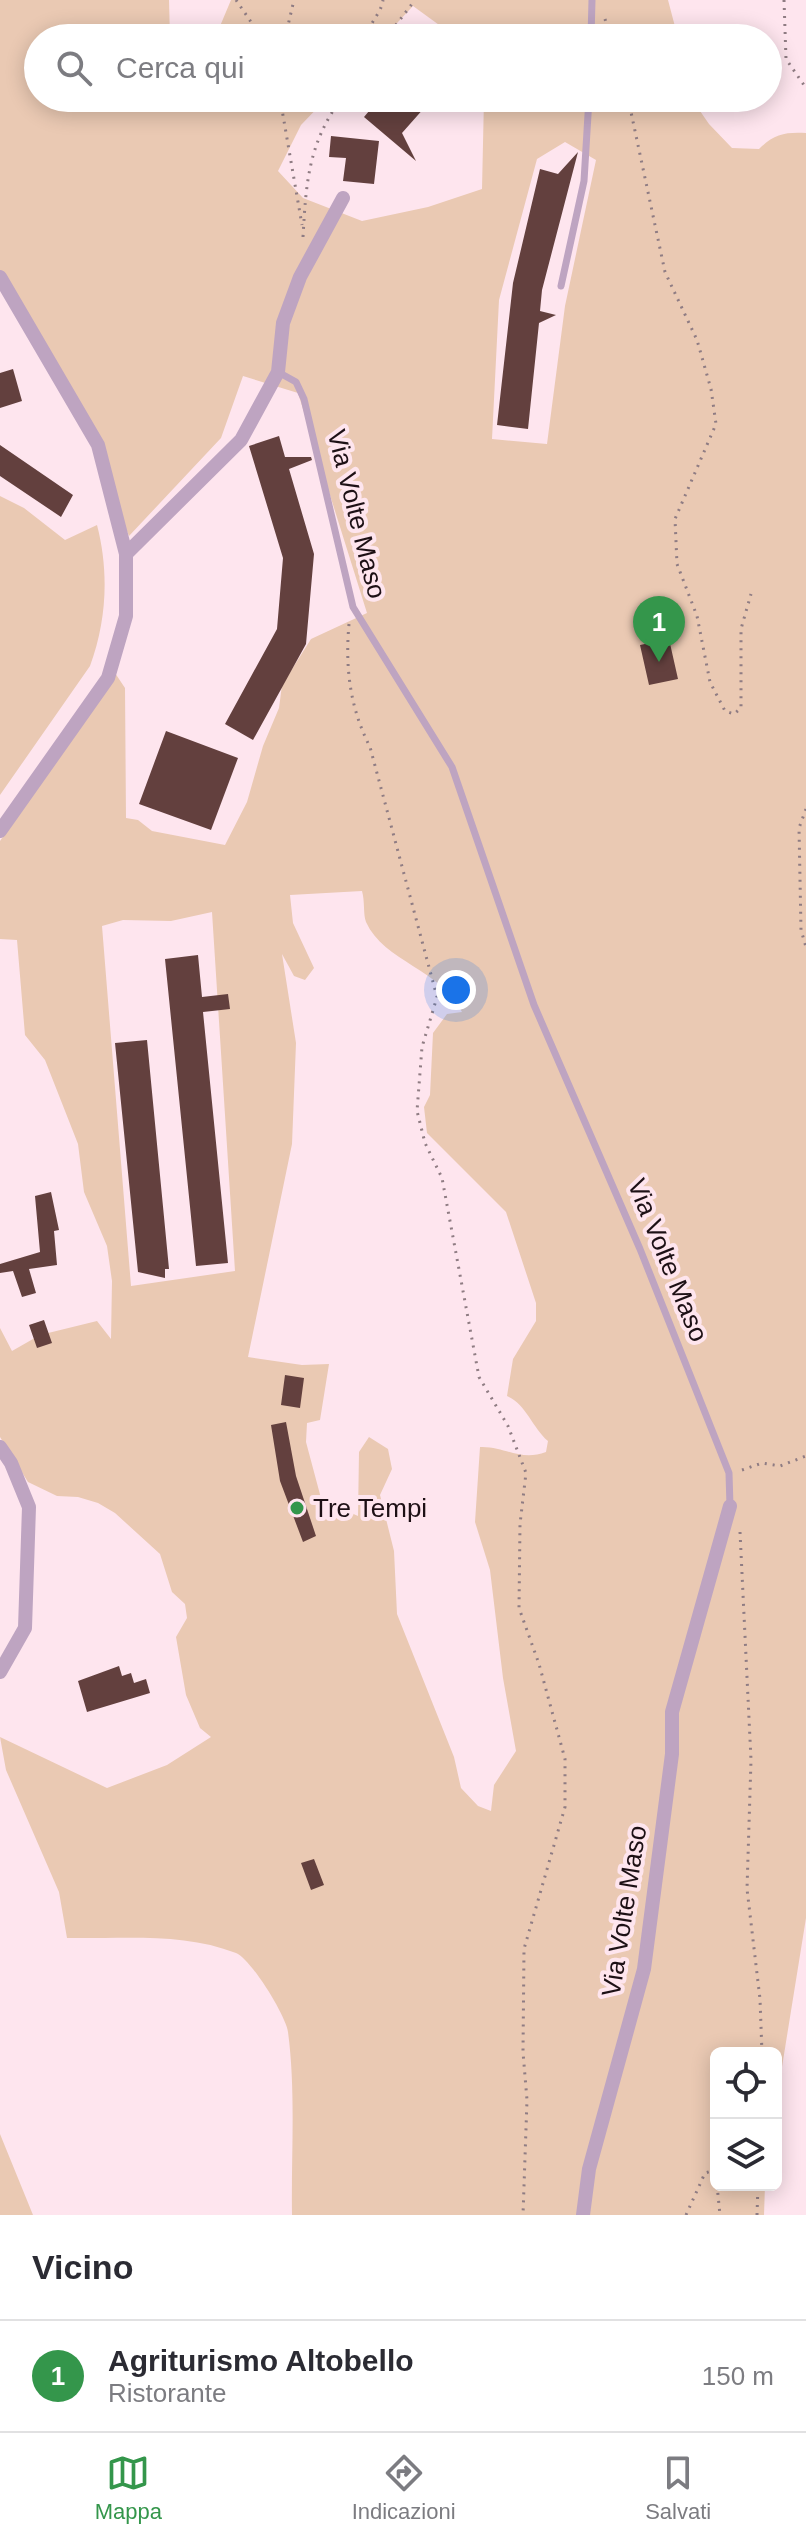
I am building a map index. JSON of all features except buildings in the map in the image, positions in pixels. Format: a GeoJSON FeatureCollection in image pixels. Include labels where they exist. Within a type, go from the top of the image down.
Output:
{"type":"FeatureCollection","features":[{"type":"Feature","properties":{"kind":"street"},"geometry":{"type":"LineString","coordinates":[[126,554],[241,440],[278,372],[283,323],[343,198]]}},
{"type":"Feature","properties":{"kind":"street"},"geometry":{"type":"LineString","coordinates":[[0,277],[98,445],[126,554],[126,616],[108,678],[0,831]]}},
{"type":"Feature","properties":{"kind":"street"},"geometry":{"type":"LineString","coordinates":[[0,1447],[11,1463],[29,1507],[29,1556],[25,1628],[0,1672]]}},
{"type":"Feature","properties":{"kind":"street","name":"Via Volte Maso"},"geometry":{"type":"LineString","coordinates":[[583,2215],[589,2169],[644,1969],[672,1754],[672,1712],[730,1506]]}},
{"type":"Feature","properties":{"kind":"lane"},"geometry":{"type":"LineString","coordinates":[[591,24],[592,0]]}},
{"type":"Feature","properties":{"kind":"lane"},"geometry":{"type":"LineString","coordinates":[[561,286],[584,181],[588,112]]}},
{"type":"Feature","properties":{"kind":"lane","name":"Via Volte Maso"},"geometry":{"type":"LineString","coordinates":[[278,372],[296,382],[304,399],[351,599],[452,767],[534,1005],[640,1249],[726,1467],[730,1506]]}},
{"type":"Feature","properties":{"kind":"path"},"geometry":{"type":"LineString","coordinates":[[236,0],[252,24]]}},
{"type":"Feature","properties":{"kind":"path"},"geometry":{"type":"LineString","coordinates":[[288,24],[294,0]]}},
{"type":"Feature","properties":{"kind":"path"},"geometry":{"type":"LineString","coordinates":[[372,24],[381,12],[383,0]]}},
{"type":"Feature","properties":{"kind":"path"},"geometry":{"type":"LineString","coordinates":[[397,24],[415,0]]}},
{"type":"Feature","properties":{"kind":"path"},"geometry":{"type":"LineString","coordinates":[[784,0],[786,59],[806,88]]}},
{"type":"Feature","properties":{"kind":"path"},"geometry":{"type":"LineString","coordinates":[[282,112],[303,233],[307,171],[331,112]]}},
{"type":"Feature","properties":{"kind":"path"},"geometry":{"type":"LineString","coordinates":[[631,112],[665,272],[697,340],[711,389],[716,424],[675,519],[677,564],[697,616],[710,682],[725,711],[734,714],[741,708],[741,629],[751,594]]}},
{"type":"Feature","properties":{"kind":"path"},"geometry":{"type":"LineString","coordinates":[[351,599],[347,645],[354,715],[375,762],[437,997],[422,1047],[417,1111],[425,1143],[442,1178],[479,1377],[508,1426],[526,1473],[520,1524],[519,1608],[539,1664],[565,1759],[565,1807],[524,1949],[523,2037],[527,2100],[523,2215]]}},
{"type":"Feature","properties":{"kind":"path"},"geometry":{"type":"LineString","coordinates":[[806,809],[799,828],[801,930],[806,947]]}},
{"type":"Feature","properties":{"kind":"path"},"geometry":{"type":"LineString","coordinates":[[726,1467],[741,1470],[762,1463],[780,1466],[806,1456]]}},
{"type":"Feature","properties":{"kind":"path"},"geometry":{"type":"LineString","coordinates":[[730,1506],[739,1527],[742,1557],[751,1760],[747,1889],[760,1999],[762,2047]]}},
{"type":"Feature","properties":{"kind":"path"},"geometry":{"type":"LineString","coordinates":[[686,2215],[705,2173],[710,2172]]}},
{"type":"Feature","properties":{"kind":"path"},"geometry":{"type":"LineString","coordinates":[[718,2191],[720,2215]]}},
{"type":"Feature","properties":{"kind":"path"},"geometry":{"type":"LineString","coordinates":[[757,2215],[758,2191]]}},
{"type":"Feature","properties":{"kind":"shaded area"},"geometry":{"type":"Polygon","coordinates":[[[0,0],[169,0],[170,24],[24,24],[24,112],[314,112],[301,125],[278,171],[303,198],[362,221],[428,207],[482,189],[484,112],[701,112],[732,148],[759,149],[780,135],[806,133],[806,1918],[782,2067],[782,2047],[710,2047],[710,2191],[765,2191],[764,2215],[292,2215],[293,2100],[288,2032],[259,1976],[242,1957],[216,1946],[174,1939],[67,1938],[59,1892],[6,1770],[0,1737],[107,1788],[167,1765],[211,1737],[200,1728],[186,1695],[176,1637],[187,1618],[185,1604],[172,1592],[160,1554],[115,1513],[98,1503],[78,1497],[57,1496],[28,1482],[0,1437],[0,1328],[12,1351],[40,1335],[97,1321],[111,1339],[112,1281],[107,1246],[84,1192],[78,1144],[45,1060],[25,1035],[17,940],[0,939],[0,841],[115,673],[125,688],[126,818],[138,820],[152,831],[225,845],[247,802],[263,746],[279,708],[282,685],[311,639],[367,613],[298,393],[243,376],[221,438],[129,536],[95,452],[0,275],[0,0]],[[565,142],[537,159],[499,300],[492,439],[547,444],[565,306],[596,160],[565,142]],[[362,891],[290,895],[293,923],[314,968],[305,980],[294,976],[282,954],[296,1043],[292,1144],[248,1357],[302,1365],[329,1364],[320,1420],[307,1423],[306,1442],[326,1517],[349,1512],[358,1516],[359,1452],[369,1437],[388,1449],[392,1469],[380,1495],[394,1551],[397,1614],[454,1757],[461,1788],[478,1806],[491,1811],[494,1785],[516,1751],[503,1678],[490,1570],[475,1522],[480,1447],[520,1455],[546,1452],[548,1441],[519,1404],[507,1396],[513,1359],[536,1321],[536,1303],[506,1212],[427,1133],[424,1107],[430,1095],[433,1033],[447,1014],[462,1012],[441,985],[374,936],[365,919],[362,891]],[[212,912],[171,921],[123,920],[102,926],[131,1286],[235,1271],[212,912]]]}},
{"type":"Feature","properties":{"kind":"shaded area"},"geometry":{"type":"Polygon","coordinates":[[[231,0],[668,0],[674,24],[438,24],[413,6],[396,24],[221,24],[231,0]]]}},
{"type":"Feature","properties":{"kind":"shaded area"},"geometry":{"type":"Polygon","coordinates":[[[0,496],[24,508],[65,540],[97,525],[105,578],[100,631],[90,666],[0,795],[0,496]]]}},
{"type":"Feature","properties":{"kind":"shaded area"},"geometry":{"type":"Polygon","coordinates":[[[0,2134],[33,2215],[0,2215],[0,2134]]]}},
{"type":"Feature","properties":{"kind":"place","name":"Agriturismo Altobello"},"geometry":{"type":"Point","coordinates":[659,662]}},
{"type":"Feature","properties":{"kind":"place","name":"Tre Tempi"},"geometry":{"type":"Point","coordinates":[297,1508]}}]}
